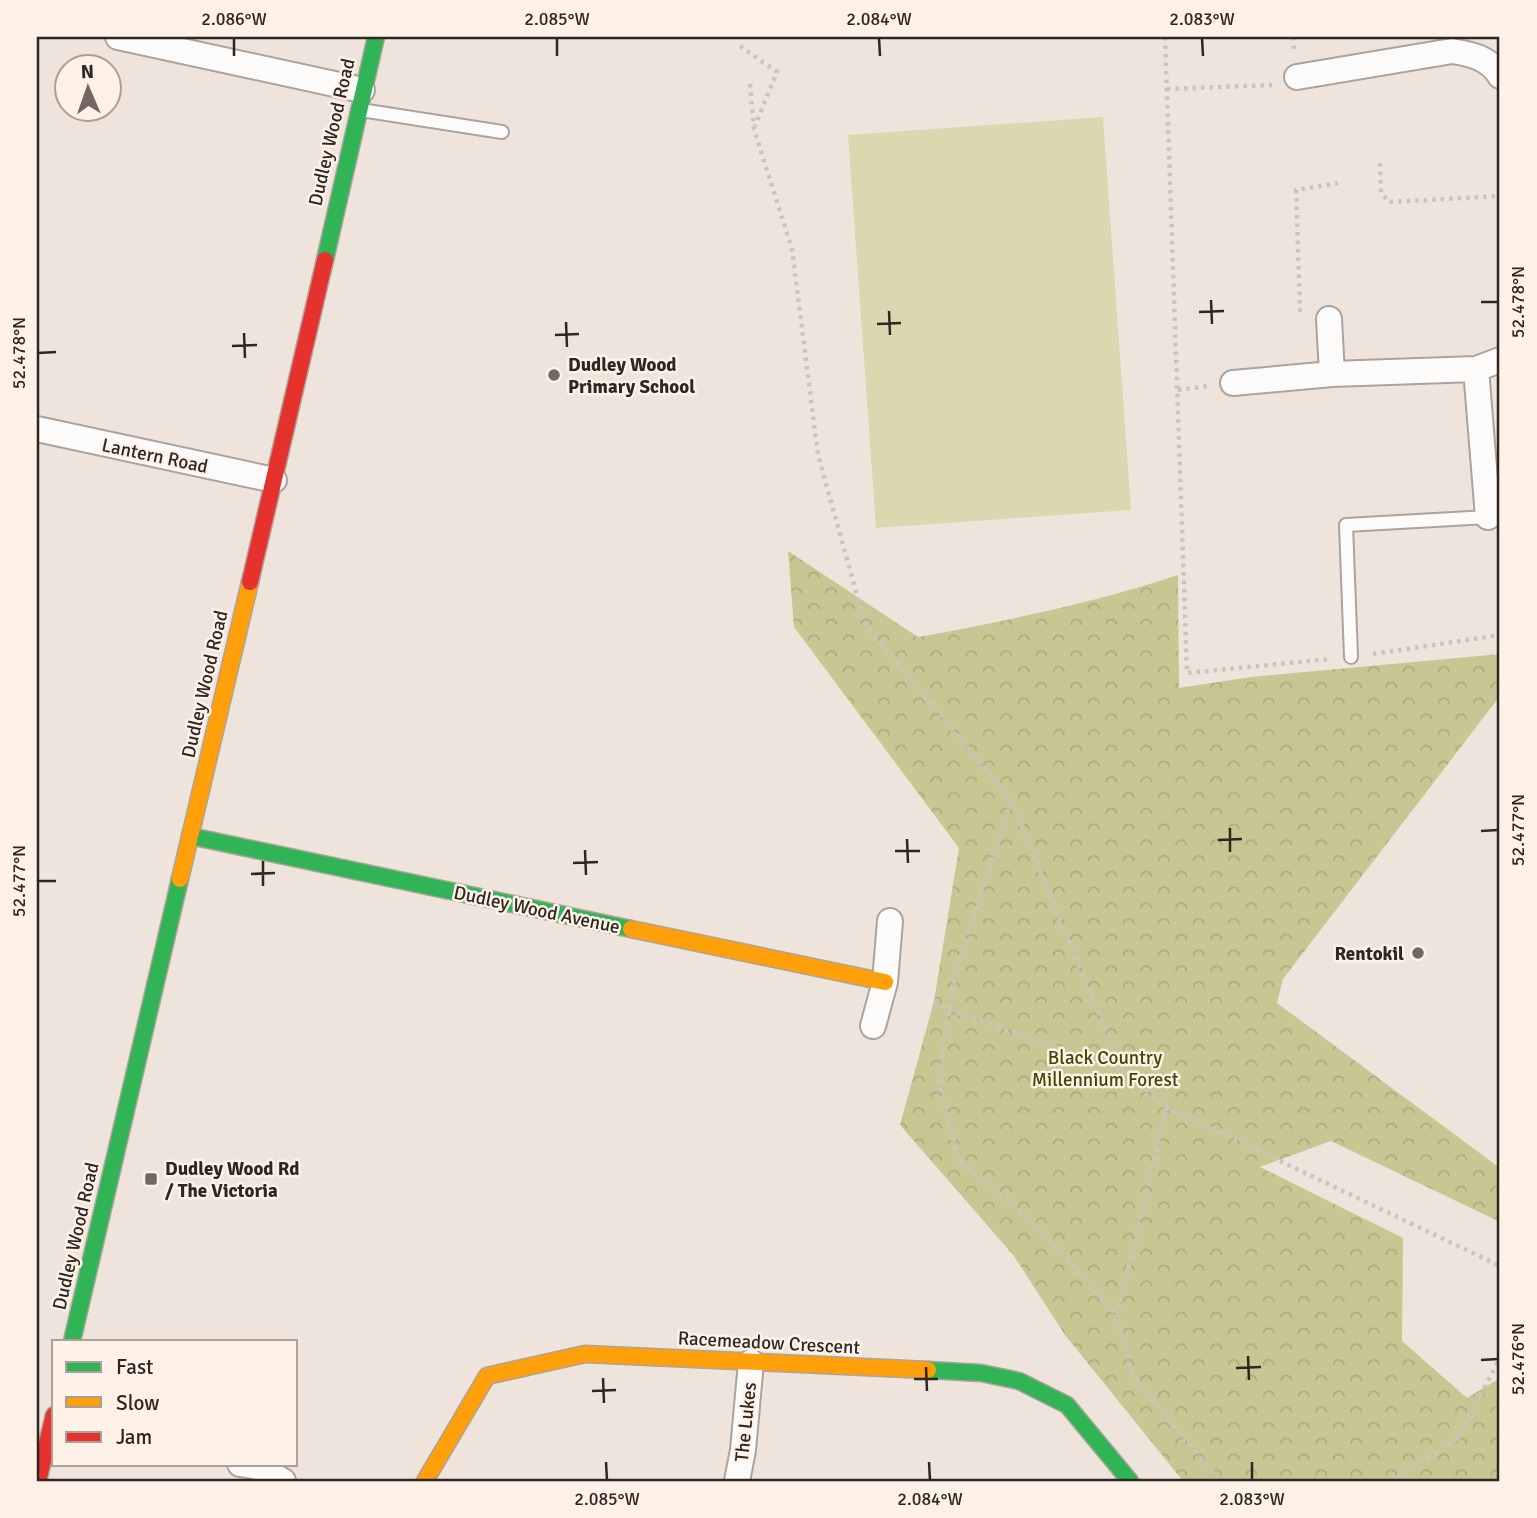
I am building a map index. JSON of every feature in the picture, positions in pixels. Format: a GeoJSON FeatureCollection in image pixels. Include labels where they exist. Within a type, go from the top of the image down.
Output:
{"type":"FeatureCollection","features":[{"type":"Feature","properties":{"kind":"street"},"geometry":{"type":"LineString","coordinates":[[118,37],[360,100]]}},
{"type":"Feature","properties":{"kind":"street","name":"Dudley Wood Road"},"geometry":{"type":"LineString","coordinates":[[72,1340],[376,37]]}},
{"type":"Feature","properties":{"kind":"street"},"geometry":{"type":"LineString","coordinates":[[1297,77],[1452,51],[1476,55],[1498,71],[1500,76]]}},
{"type":"Feature","properties":{"kind":"street"},"geometry":{"type":"LineString","coordinates":[[1329,319],[1332,374]]}},
{"type":"Feature","properties":{"kind":"street"},"geometry":{"type":"LineString","coordinates":[[1233,383],[1332,374],[1476,369],[1500,360]]}},
{"type":"Feature","properties":{"kind":"street"},"geometry":{"type":"LineString","coordinates":[[1476,369],[1493,487],[1488,517]]}},
{"type":"Feature","properties":{"kind":"street","name":"Lantern Road"},"geometry":{"type":"LineString","coordinates":[[37,429],[274,480]]}},
{"type":"Feature","properties":{"kind":"street","name":"Dudley Wood Avenue"},"geometry":{"type":"LineString","coordinates":[[190,836],[885,982]]}},
{"type":"Feature","properties":{"kind":"street"},"geometry":{"type":"LineString","coordinates":[[873,1026],[885,982],[890,922]]}},
{"type":"Feature","properties":{"kind":"street","name":"Racemeadow Crescent"},"geometry":{"type":"LineString","coordinates":[[425,1481],[487,1376],[585,1354],[981,1373],[1018,1381],[1068,1405],[1130,1481]]}},
{"type":"Feature","properties":{"kind":"street","name":"The Lukes"},"geometry":{"type":"LineString","coordinates":[[737,1481],[743,1450],[751,1362]]}},
{"type":"Feature","properties":{"kind":"street"},"geometry":{"type":"LineString","coordinates":[[38,1481],[52,1429]]}},
{"type":"Feature","properties":{"kind":"street"},"geometry":{"type":"LineString","coordinates":[[252,1466],[283,1481]]}},
{"type":"Feature","properties":{"kind":"lane"},"geometry":{"type":"LineString","coordinates":[[360,100],[502,132]]}},
{"type":"Feature","properties":{"kind":"lane"},"geometry":{"type":"LineString","coordinates":[[1350,657],[1346,526],[1488,517]]}},
{"type":"Feature","properties":{"kind":"path"},"geometry":{"type":"LineString","coordinates":[[1165,37],[1187,673],[1350,657],[1500,635]]}},
{"type":"Feature","properties":{"kind":"path"},"geometry":{"type":"LineString","coordinates":[[740,46],[777,72],[754,129]]}},
{"type":"Feature","properties":{"kind":"path"},"geometry":{"type":"LineString","coordinates":[[1167,89],[1283,85],[1297,77]]}},
{"type":"Feature","properties":{"kind":"path"},"geometry":{"type":"LineString","coordinates":[[750,84],[754,129],[792,249],[818,455],[865,624],[1011,800],[1122,1070]]}},
{"type":"Feature","properties":{"kind":"path"},"geometry":{"type":"LineString","coordinates":[[1380,163],[1381,192],[1389,202],[1500,196]]}},
{"type":"Feature","properties":{"kind":"path"},"geometry":{"type":"LineString","coordinates":[[1329,319],[1300,310],[1296,190],[1338,183]]}},
{"type":"Feature","properties":{"kind":"path"},"geometry":{"type":"LineString","coordinates":[[1011,800],[955,975],[938,1082],[959,1161],[1031,1220],[1117,1315]]}},
{"type":"Feature","properties":{"kind":"path"},"geometry":{"type":"LineString","coordinates":[[934,1001],[949,1010],[1122,1070],[1167,1107],[1500,1266]]}},
{"type":"Feature","properties":{"kind":"path"},"geometry":{"type":"LineString","coordinates":[[1167,1107],[1117,1315],[1132,1374],[1219,1481]]}},
{"type":"Feature","properties":{"kind":"path"},"geometry":{"type":"LineString","coordinates":[[1391,1481],[1458,1438],[1500,1358]]}},
{"type":"Feature","properties":{"kind":"shaded area"},"geometry":{"type":"Polygon","coordinates":[[[1103,117],[1131,510],[876,528],[848,135],[1103,117]]]}},
{"type":"Feature","properties":{"kind":"green space","name":"Black Country Millennium Forest"},"geometry":{"type":"Polygon","coordinates":[[[788,551],[918,637],[1049,610],[1178,575],[1179,688],[1251,677],[1500,654],[1500,696],[1283,979],[1277,1003],[1500,1168],[1500,1222],[1331,1141],[1260,1167],[1403,1238],[1402,1341],[1467,1398],[1500,1378],[1500,1481],[1183,1481],[1065,1335],[1014,1256],[900,1125],[934,1001],[959,848],[794,627],[788,551]]]}},
{"type":"Feature","properties":{"kind":"traffic: fast"},"geometry":{"type":"LineString","coordinates":[[325,260],[376,37]]}},
{"type":"Feature","properties":{"kind":"traffic: fast"},"geometry":{"type":"LineString","coordinates":[[190,836],[631,929]]}},
{"type":"Feature","properties":{"kind":"traffic: fast"},"geometry":{"type":"LineString","coordinates":[[72,1340],[180,879]]}},
{"type":"Feature","properties":{"kind":"traffic: fast"},"geometry":{"type":"LineString","coordinates":[[928,1370],[981,1373],[1019,1381],[1067,1405],[1130,1481]]}},
{"type":"Feature","properties":{"kind":"traffic: slow"},"geometry":{"type":"LineString","coordinates":[[180,879],[250,582]]}},
{"type":"Feature","properties":{"kind":"traffic: slow"},"geometry":{"type":"LineString","coordinates":[[631,929],[885,982]]}},
{"type":"Feature","properties":{"kind":"traffic: slow"},"geometry":{"type":"LineString","coordinates":[[425,1481],[487,1376],[585,1354],[928,1370]]}},
{"type":"Feature","properties":{"kind":"traffic: jam"},"geometry":{"type":"LineString","coordinates":[[250,582],[325,260]]}},
{"type":"Feature","properties":{"kind":"traffic: jam"},"geometry":{"type":"LineString","coordinates":[[38,1481],[52,1423]]}},
{"type":"Feature","properties":{"kind":"place","name":"Dudley Wood Primary School"},"geometry":{"type":"Point","coordinates":[554,375]}},
{"type":"Feature","properties":{"kind":"place","name":"Rentokil"},"geometry":{"type":"Point","coordinates":[1418,953]}},
{"type":"Feature","properties":{"kind":"place","name":"Dudley Wood Rd / The Victoria"},"geometry":{"type":"Point","coordinates":[151,1179]}}]}
